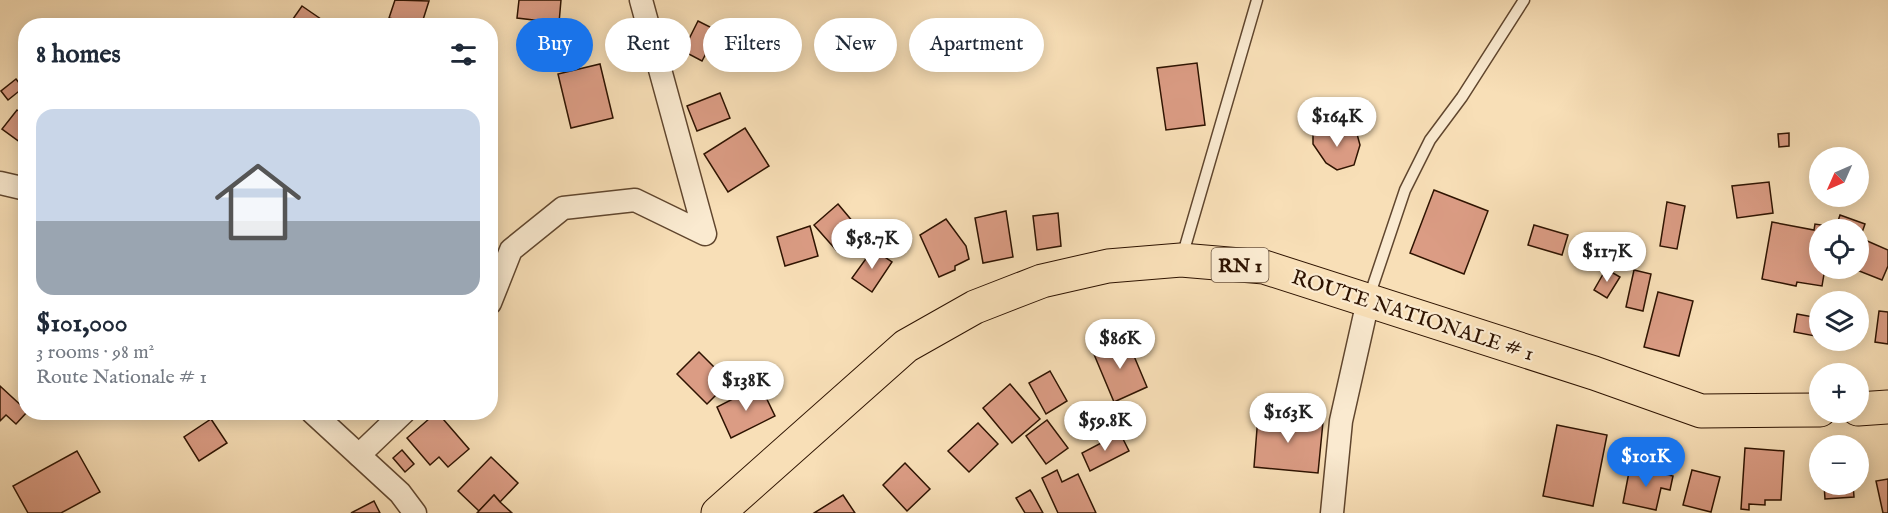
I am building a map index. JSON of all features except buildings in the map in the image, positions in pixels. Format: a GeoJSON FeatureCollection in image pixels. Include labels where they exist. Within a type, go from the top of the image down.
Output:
{"type":"FeatureCollection","features":[{"type":"Feature","properties":{"kind":"main road","name":"ROUTE NATIONALE # 1"},"geometry":{"type":"LineString","coordinates":[[718,513],[906,346],[975,307],[1042,280],[1108,266],[1181,260],[1264,267],[1594,372],[1701,411],[1809,410]]}},
{"type":"Feature","properties":{"kind":"main road"},"geometry":{"type":"LineString","coordinates":[[1869,408],[1888,407]]}},
{"type":"Feature","properties":{"kind":"street"},"geometry":{"type":"LineString","coordinates":[[498,283],[511,250],[563,208],[635,200],[705,234],[641,0]]}},
{"type":"Feature","properties":{"kind":"street"},"geometry":{"type":"LineString","coordinates":[[0,183],[18,187]]}},
{"type":"Feature","properties":{"kind":"street"},"geometry":{"type":"LineString","coordinates":[[1332,513],[1341,421],[1368,301]]}},
{"type":"Feature","properties":{"kind":"street"},"geometry":{"type":"LineString","coordinates":[[321,420],[400,493],[415,513]]}},
{"type":"Feature","properties":{"kind":"street"},"geometry":{"type":"LineString","coordinates":[[359,455],[396,420]]}},
{"type":"Feature","properties":{"kind":"lane"},"geometry":{"type":"LineString","coordinates":[[1181,260],[1257,0]]}},
{"type":"Feature","properties":{"kind":"lane"},"geometry":{"type":"LineString","coordinates":[[1368,301],[1405,190],[1430,140],[1462,97],[1524,0]]}}]}
